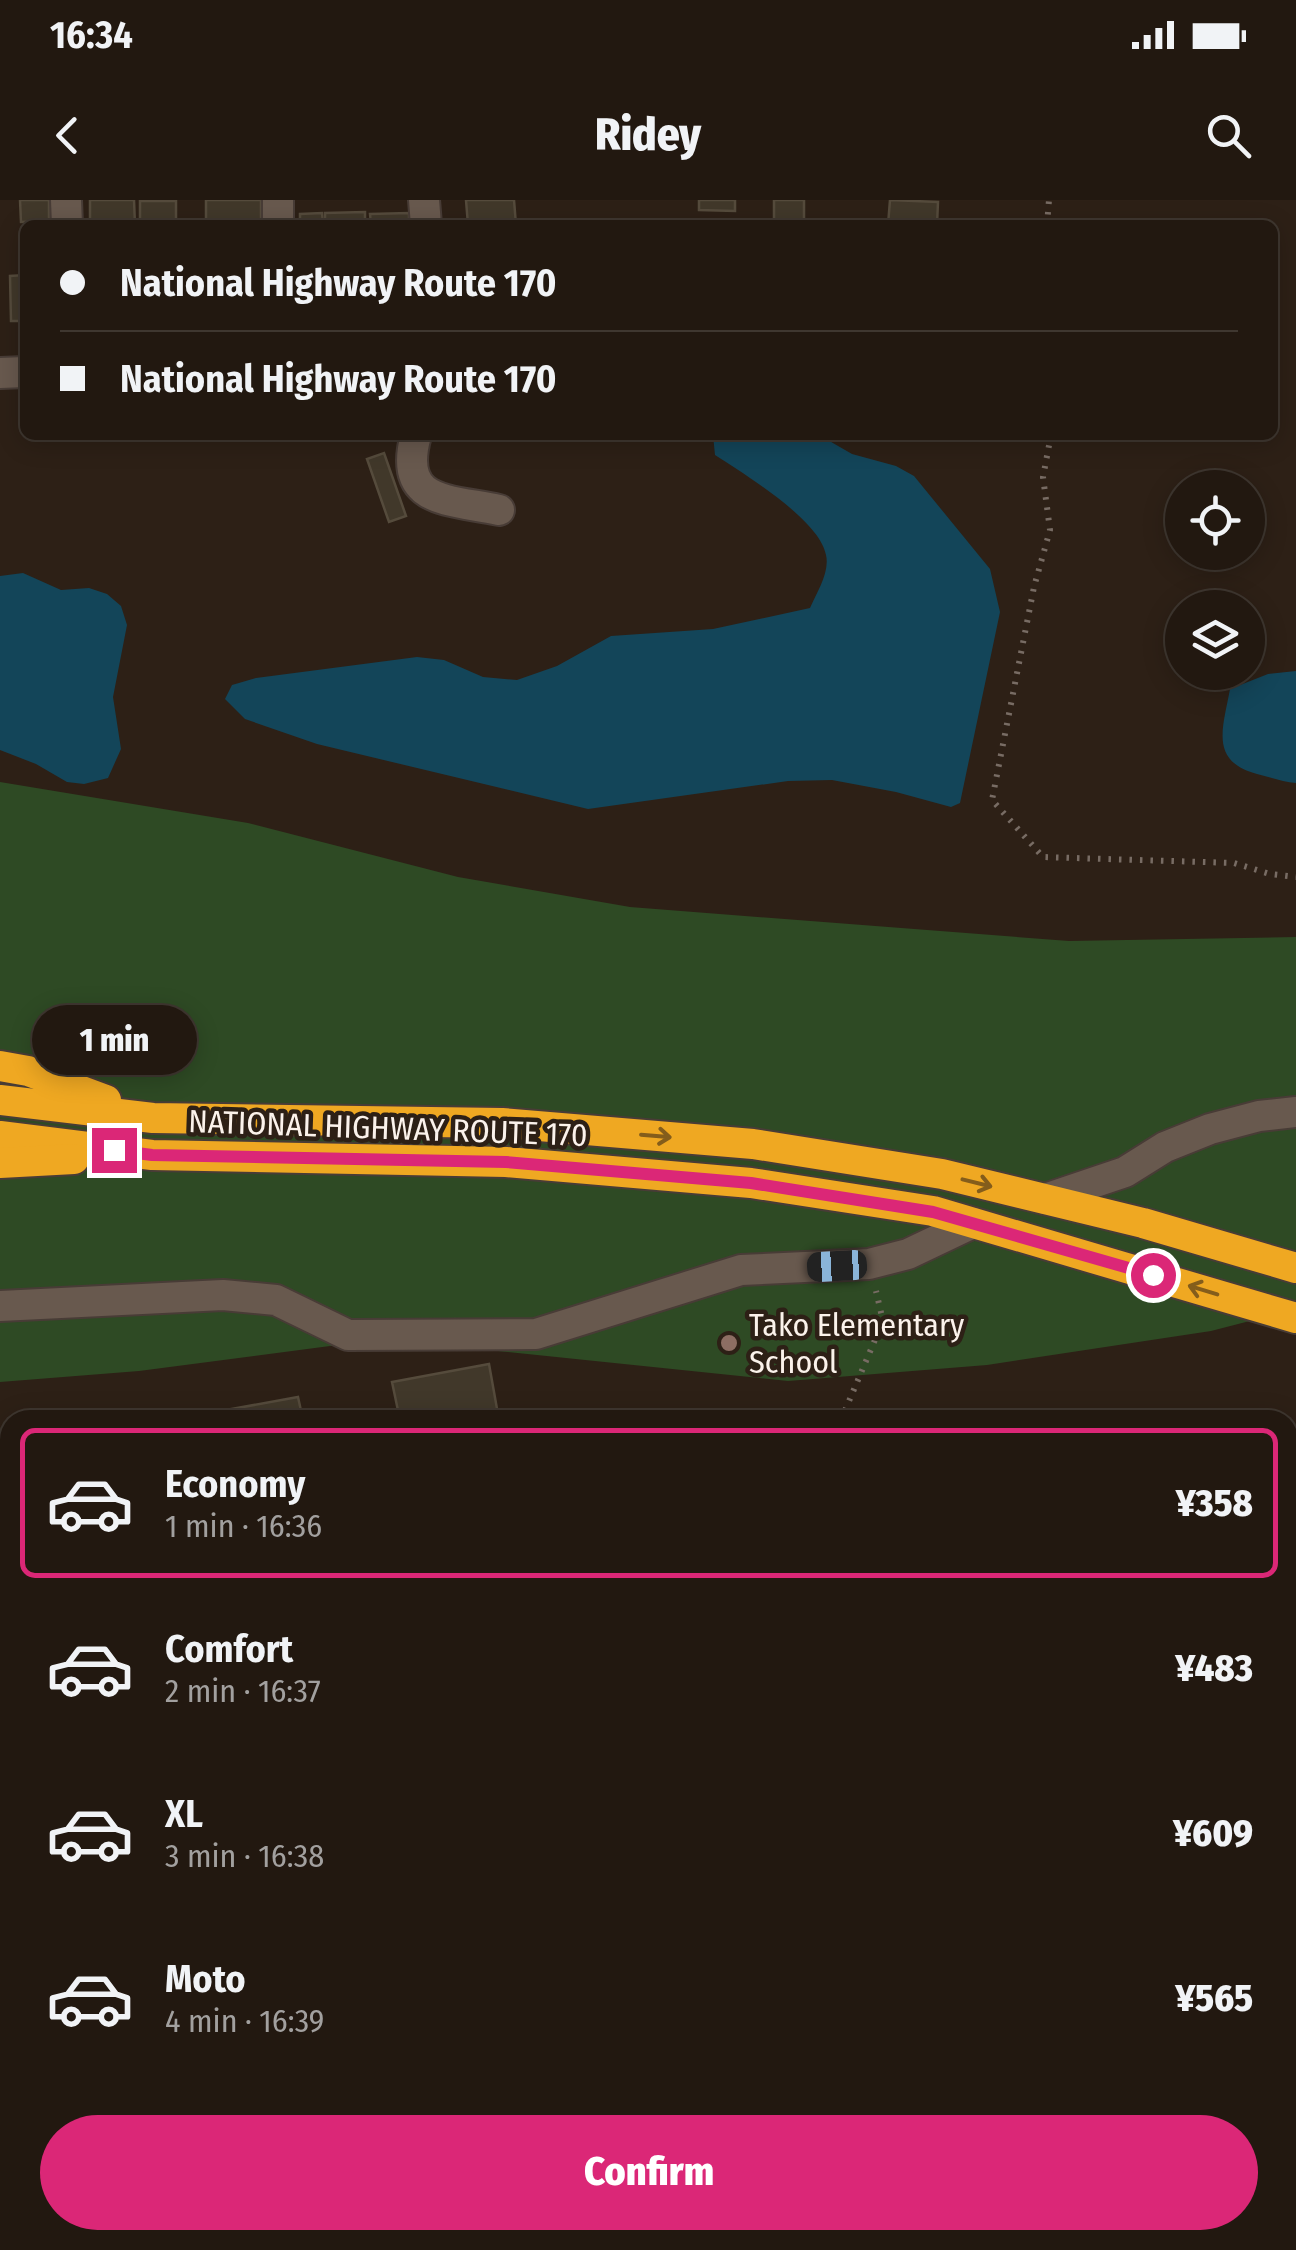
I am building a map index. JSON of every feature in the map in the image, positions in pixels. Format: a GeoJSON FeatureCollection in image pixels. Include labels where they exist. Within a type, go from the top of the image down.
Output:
{"type":"FeatureCollection","features":[{"type":"Feature","properties":{"kind":"highway"},"geometry":{"type":"LineString","coordinates":[[0,1066],[28,1071],[153,1118]]}},
{"type":"Feature","properties":{"kind":"highway","name":"NATIONAL HIGHWAY ROUTE 170"},"geometry":{"type":"LineString","coordinates":[[0,1100],[153,1118],[502,1123],[754,1144],[942,1174],[1142,1223],[1296,1268]]}},
{"type":"Feature","properties":{"kind":"highway","name":"NATIONAL HIGHWAY ROUTE 170"},"geometry":{"type":"LineString","coordinates":[[0,1136],[152,1155],[506,1162],[751,1183],[933,1212],[1296,1318]]}},
{"type":"Feature","properties":{"kind":"highway"},"geometry":{"type":"LineString","coordinates":[[0,1163],[152,1155]]}},
{"type":"Feature","properties":{"kind":"street"},"geometry":{"type":"LineString","coordinates":[[415,440],[410,456],[413,480],[425,494],[500,510]]}},
{"type":"Feature","properties":{"kind":"street"},"geometry":{"type":"LineString","coordinates":[[1046,1199],[1126,1172],[1165,1147],[1210,1129],[1258,1116],[1296,1112]]}},
{"type":"Feature","properties":{"kind":"street"},"geometry":{"type":"LineString","coordinates":[[0,1306],[223,1295],[276,1300],[348,1335],[536,1334],[741,1270],[869,1264],[908,1254],[973,1223]]}},
{"type":"Feature","properties":{"kind":"path"},"geometry":{"type":"LineString","coordinates":[[1049,440],[1043,477],[1050,530],[1034,587],[992,800],[1043,857],[1234,863],[1296,877]]}},
{"type":"Feature","properties":{"kind":"path"},"geometry":{"type":"LineString","coordinates":[[845,1410],[883,1322],[869,1264]]}},
{"type":"Feature","properties":{"kind":"green space"},"geometry":{"type":"Polygon","coordinates":[[[0,782],[248,823],[458,877],[630,907],[1069,941],[1296,937],[1296,1309],[1211,1331],[987,1365],[788,1381],[488,1350],[330,1346],[139,1371],[0,1382],[0,782]]]}},
{"type":"Feature","properties":{"kind":"water"},"geometry":{"type":"Polygon","coordinates":[[[714,440],[828,440],[852,454],[896,466],[914,476],[990,569],[1000,612],[960,803],[951,807],[832,780],[788,781],[588,809],[317,744],[245,719],[225,699],[232,685],[256,678],[417,657],[444,660],[483,677],[517,680],[557,666],[611,636],[713,629],[810,608],[826,568],[821,541],[779,499],[715,455],[714,440]]]}},
{"type":"Feature","properties":{"kind":"water"},"geometry":{"type":"Polygon","coordinates":[[[23,573],[61,590],[89,588],[107,594],[121,606],[127,625],[113,697],[121,749],[108,778],[84,784],[67,782],[0,750],[0,576],[23,573]]]}},
{"type":"Feature","properties":{"kind":"water"},"geometry":{"type":"Polygon","coordinates":[[[1296,671],[1296,783],[1242,768],[1232,761],[1223,741],[1230,690],[1265,690],[1268,674],[1296,671]]]}},
{"type":"Feature","properties":{"kind":"building"},"geometry":{"type":"Polygon","coordinates":[[[20,200],[49,200],[49,220],[21,220],[20,200]]]}},
{"type":"Feature","properties":{"kind":"building"},"geometry":{"type":"Polygon","coordinates":[[[90,200],[134,200],[135,220],[90,220],[90,200]]]}},
{"type":"Feature","properties":{"kind":"building"},"geometry":{"type":"Polygon","coordinates":[[[206,200],[261,200],[261,220],[206,220],[206,200]]]}},
{"type":"Feature","properties":{"kind":"building"},"geometry":{"type":"Polygon","coordinates":[[[466,200],[514,200],[516,220],[468,220],[466,200]]]}},
{"type":"Feature","properties":{"kind":"building"},"geometry":{"type":"Polygon","coordinates":[[[699,200],[735,200],[735,211],[699,210],[699,200]]]}},
{"type":"Feature","properties":{"kind":"building"},"geometry":{"type":"Polygon","coordinates":[[[774,200],[804,200],[804,220],[774,220],[774,200]]]}},
{"type":"Feature","properties":{"kind":"building"},"geometry":{"type":"Polygon","coordinates":[[[890,200],[938,202],[937,220],[888,220],[890,200]]]}},
{"type":"Feature","properties":{"kind":"building"},"geometry":{"type":"Polygon","coordinates":[[[140,201],[176,201],[176,220],[140,220],[140,201]]]}},
{"type":"Feature","properties":{"kind":"building"},"geometry":{"type":"Polygon","coordinates":[[[365,212],[365,220],[325,220],[325,213],[365,212]]]}},
{"type":"Feature","properties":{"kind":"building"},"geometry":{"type":"Polygon","coordinates":[[[322,213],[323,220],[300,220],[300,214],[322,213]]]}},
{"type":"Feature","properties":{"kind":"building"},"geometry":{"type":"Polygon","coordinates":[[[409,213],[409,220],[371,220],[370,214],[409,213]]]}},
{"type":"Feature","properties":{"kind":"building"},"geometry":{"type":"Polygon","coordinates":[[[20,275],[20,321],[11,321],[10,276],[20,275]]]}},
{"type":"Feature","properties":{"kind":"building"},"geometry":{"type":"Polygon","coordinates":[[[384,453],[406,516],[389,522],[367,459],[384,453]]]}},
{"type":"Feature","properties":{"kind":"building"},"geometry":{"type":"Polygon","coordinates":[[[489,1364],[497,1410],[398,1410],[392,1382],[489,1364]]]}},
{"type":"Feature","properties":{"kind":"building"},"geometry":{"type":"Polygon","coordinates":[[[298,1397],[301,1410],[226,1410],[298,1397]]]}},
{"type":"Feature","properties":{"kind":"place","name":"Tako Elementary School"},"geometry":{"type":"Point","coordinates":[729,1343]}},
{"type":"Feature","properties":{"kind":"route"},"geometry":{"type":"LineString","coordinates":[[114,1150],[152,1155],[506,1162],[751,1183],[933,1212],[1153,1275]]}}]}
